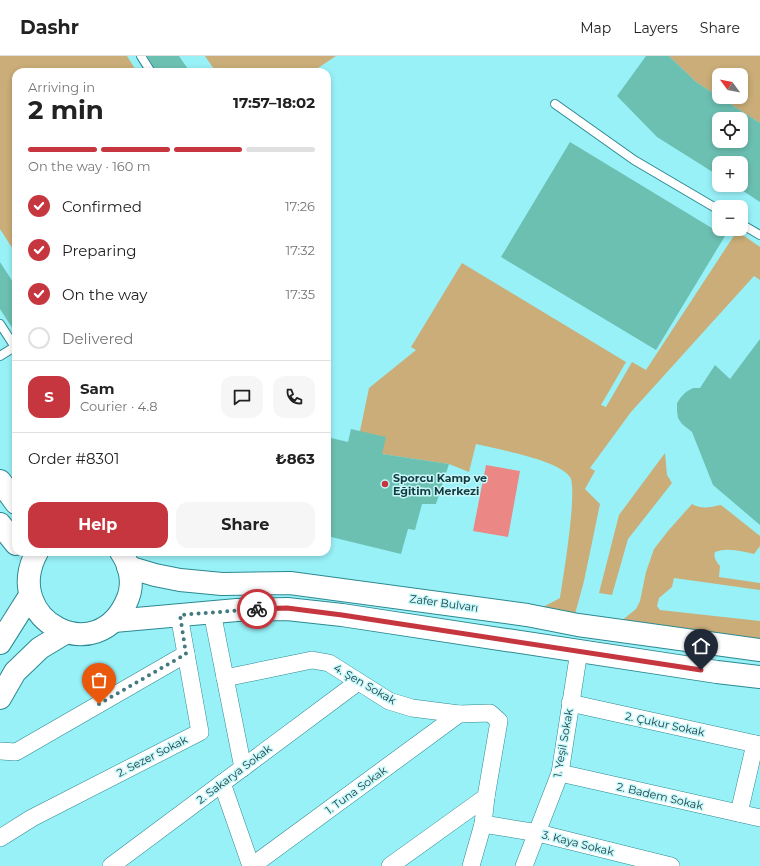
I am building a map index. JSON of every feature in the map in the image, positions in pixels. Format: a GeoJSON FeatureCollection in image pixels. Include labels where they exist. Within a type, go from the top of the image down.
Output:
{"type":"FeatureCollection","features":[{"type":"Feature","properties":{"kind":"main road"},"geometry":{"type":"LineString","coordinates":[[0,481],[12,498]]}},
{"type":"Feature","properties":{"kind":"main road"},"geometry":{"type":"LineString","coordinates":[[0,524],[12,539]]}},
{"type":"Feature","properties":{"kind":"main road"},"geometry":{"type":"LineString","coordinates":[[30,556],[27,580],[29,597],[37,613],[49,625],[66,633],[83,634],[100,630],[114,621],[124,608],[130,592],[131,576],[125,559]]}},
{"type":"Feature","properties":{"kind":"main road","name":"Zafer Bulvarı"},"geometry":{"type":"LineString","coordinates":[[125,559],[155,575],[180,580],[222,584],[290,583],[527,615],[578,625],[760,650]]}},
{"type":"Feature","properties":{"kind":"main road"},"geometry":{"type":"LineString","coordinates":[[0,643],[29,597]]}},
{"type":"Feature","properties":{"kind":"main road"},"geometry":{"type":"LineString","coordinates":[[114,621],[237,610],[287,608],[716,672],[760,677]]}},
{"type":"Feature","properties":{"kind":"main road"},"geometry":{"type":"LineString","coordinates":[[0,698],[15,672],[40,648],[66,633]]}},
{"type":"Feature","properties":{"kind":"street"},"geometry":{"type":"LineString","coordinates":[[212,612],[242,768]]}},
{"type":"Feature","properties":{"kind":"street","name":"2. Sezer Sokak"},"geometry":{"type":"LineString","coordinates":[[0,838],[32,818],[200,732],[180,615]]}},
{"type":"Feature","properties":{"kind":"street","name":"1. Yeşil Sokak"},"geometry":{"type":"LineString","coordinates":[[524,866],[560,773],[579,651]]}},
{"type":"Feature","properties":{"kind":"street"},"geometry":{"type":"LineString","coordinates":[[0,751],[16,752],[186,654]]}},
{"type":"Feature","properties":{"kind":"street","name":"4. Şen Sokak"},"geometry":{"type":"LineString","coordinates":[[225,678],[312,660],[328,663],[389,701],[412,708],[459,714],[490,713],[499,721],[483,824],[471,866]]}},
{"type":"Feature","properties":{"kind":"street","name":"2. Sakarya Sokak"},"geometry":{"type":"LineString","coordinates":[[110,866],[358,682]]}},
{"type":"Feature","properties":{"kind":"street","name":"2. Çukur Sokak"},"geometry":{"type":"LineString","coordinates":[[570,703],[758,744]]}},
{"type":"Feature","properties":{"kind":"street","name":"1. Tuna Sokak"},"geometry":{"type":"LineString","coordinates":[[252,866],[459,714]]}},
{"type":"Feature","properties":{"kind":"street"},"geometry":{"type":"LineString","coordinates":[[738,813],[758,744]]}},
{"type":"Feature","properties":{"kind":"street","name":"2. Badem Sokak"},"geometry":{"type":"LineString","coordinates":[[560,773],[760,818]]}},
{"type":"Feature","properties":{"kind":"street"},"geometry":{"type":"LineString","coordinates":[[222,783],[252,866]]}},
{"type":"Feature","properties":{"kind":"street"},"geometry":{"type":"LineString","coordinates":[[390,866],[486,797]]}},
{"type":"Feature","properties":{"kind":"street","name":"3. Kaya Sokak"},"geometry":{"type":"LineString","coordinates":[[483,824],[538,833],[671,866]]}},
{"type":"Feature","properties":{"kind":"lane"},"geometry":{"type":"LineString","coordinates":[[141,56],[148,68]]}},
{"type":"Feature","properties":{"kind":"lane"},"geometry":{"type":"LineString","coordinates":[[555,104],[634,160],[712,206]]}},
{"type":"Feature","properties":{"kind":"lane"},"geometry":{"type":"LineString","coordinates":[[748,228],[760,235]]}},
{"type":"Feature","properties":{"kind":"lane"},"geometry":{"type":"LineString","coordinates":[[0,324],[12,342]]}},
{"type":"Feature","properties":{"kind":"lane"},"geometry":{"type":"LineString","coordinates":[[0,356],[12,348]]}},
{"type":"Feature","properties":{"kind":"shaded area"},"geometry":{"type":"Polygon","coordinates":[[[0,56],[127,56],[134,68],[12,68],[12,248],[0,229],[0,56]]]}},
{"type":"Feature","properties":{"kind":"shaded area"},"geometry":{"type":"Polygon","coordinates":[[[205,56],[336,56],[318,68],[213,68],[205,56]]]}},
{"type":"Feature","properties":{"kind":"shaded area"},"geometry":{"type":"Polygon","coordinates":[[[669,56],[760,56],[760,123],[748,115],[748,112],[743,112],[730,104],[748,104],[748,68],[712,68],[712,92],[696,82],[669,56]]]}},
{"type":"Feature","properties":{"kind":"shaded area"},"geometry":{"type":"Polygon","coordinates":[[[734,236],[744,236],[760,247],[760,280],[754,276],[631,412],[590,468],[595,471],[585,489],[600,504],[584,581],[574,618],[543,607],[560,598],[569,534],[572,498],[572,485],[570,477],[564,471],[541,460],[476,444],[469,472],[449,464],[382,454],[360,431],[369,388],[416,350],[411,347],[462,263],[626,362],[601,405],[606,407],[632,362],[646,370],[734,236]]]}},
{"type":"Feature","properties":{"kind":"shaded area"},"geometry":{"type":"Polygon","coordinates":[[[665,453],[667,475],[672,483],[628,539],[612,595],[599,593],[619,515],[665,453]]]}},
{"type":"Feature","properties":{"kind":"shaded area"},"geometry":{"type":"Polygon","coordinates":[[[486,465],[520,471],[508,537],[473,531],[486,465]]]}},
{"type":"Feature","properties":{"kind":"shaded area"},"geometry":{"type":"Polygon","coordinates":[[[692,504],[703,507],[721,505],[760,536],[760,546],[754,554],[734,550],[724,550],[715,552],[715,556],[720,566],[719,577],[760,583],[760,590],[674,578],[672,587],[659,598],[657,606],[660,610],[760,621],[760,647],[620,622],[636,609],[640,601],[646,572],[654,549],[692,504]]]}},
{"type":"Feature","properties":{"kind":"building"},"geometry":{"type":"Polygon","coordinates":[[[147,56],[179,56],[187,68],[154,68],[147,56]]]}},
{"type":"Feature","properties":{"kind":"building"},"geometry":{"type":"Polygon","coordinates":[[[646,56],[669,56],[696,82],[712,92],[712,104],[730,104],[743,112],[712,112],[712,148],[748,148],[748,115],[760,123],[760,202],[745,192],[748,192],[748,156],[712,156],[712,172],[657,137],[617,96],[646,56]]]}},
{"type":"Feature","properties":{"kind":"building"},"geometry":{"type":"Polygon","coordinates":[[[570,142],[712,228],[712,236],[725,236],[656,350],[501,257],[570,142]]]}},
{"type":"Feature","properties":{"kind":"building"},"geometry":{"type":"Polygon","coordinates":[[[0,262],[12,281],[12,328],[0,309],[0,262]]]}},
{"type":"Feature","properties":{"kind":"building"},"geometry":{"type":"Polygon","coordinates":[[[760,339],[760,525],[713,485],[692,432],[682,424],[678,418],[677,403],[686,392],[693,388],[700,388],[715,365],[730,379],[760,339]]]}},
{"type":"Feature","properties":{"kind":"building","name":"Sporcu Kamp ve Eğitim Merkezi"},"geometry":{"type":"Polygon","coordinates":[[[351,429],[386,437],[382,454],[449,464],[436,504],[422,504],[415,530],[408,529],[401,554],[331,537],[331,438],[348,442],[351,429]]]}},
{"type":"Feature","properties":{"kind":"way so far"},"geometry":{"type":"LineString","coordinates":[[99,704],[186,654],[180,615],[257,609]]}},
{"type":"Feature","properties":{"kind":"place","name":"Sporcu Kamp ve Eğitim Merkezi"},"geometry":{"type":"Point","coordinates":[385,484]}},
{"type":"Feature","properties":{"kind":"route"},"geometry":{"type":"LineString","coordinates":[[257,609],[287,608],[342,615],[701,670]]}}]}
